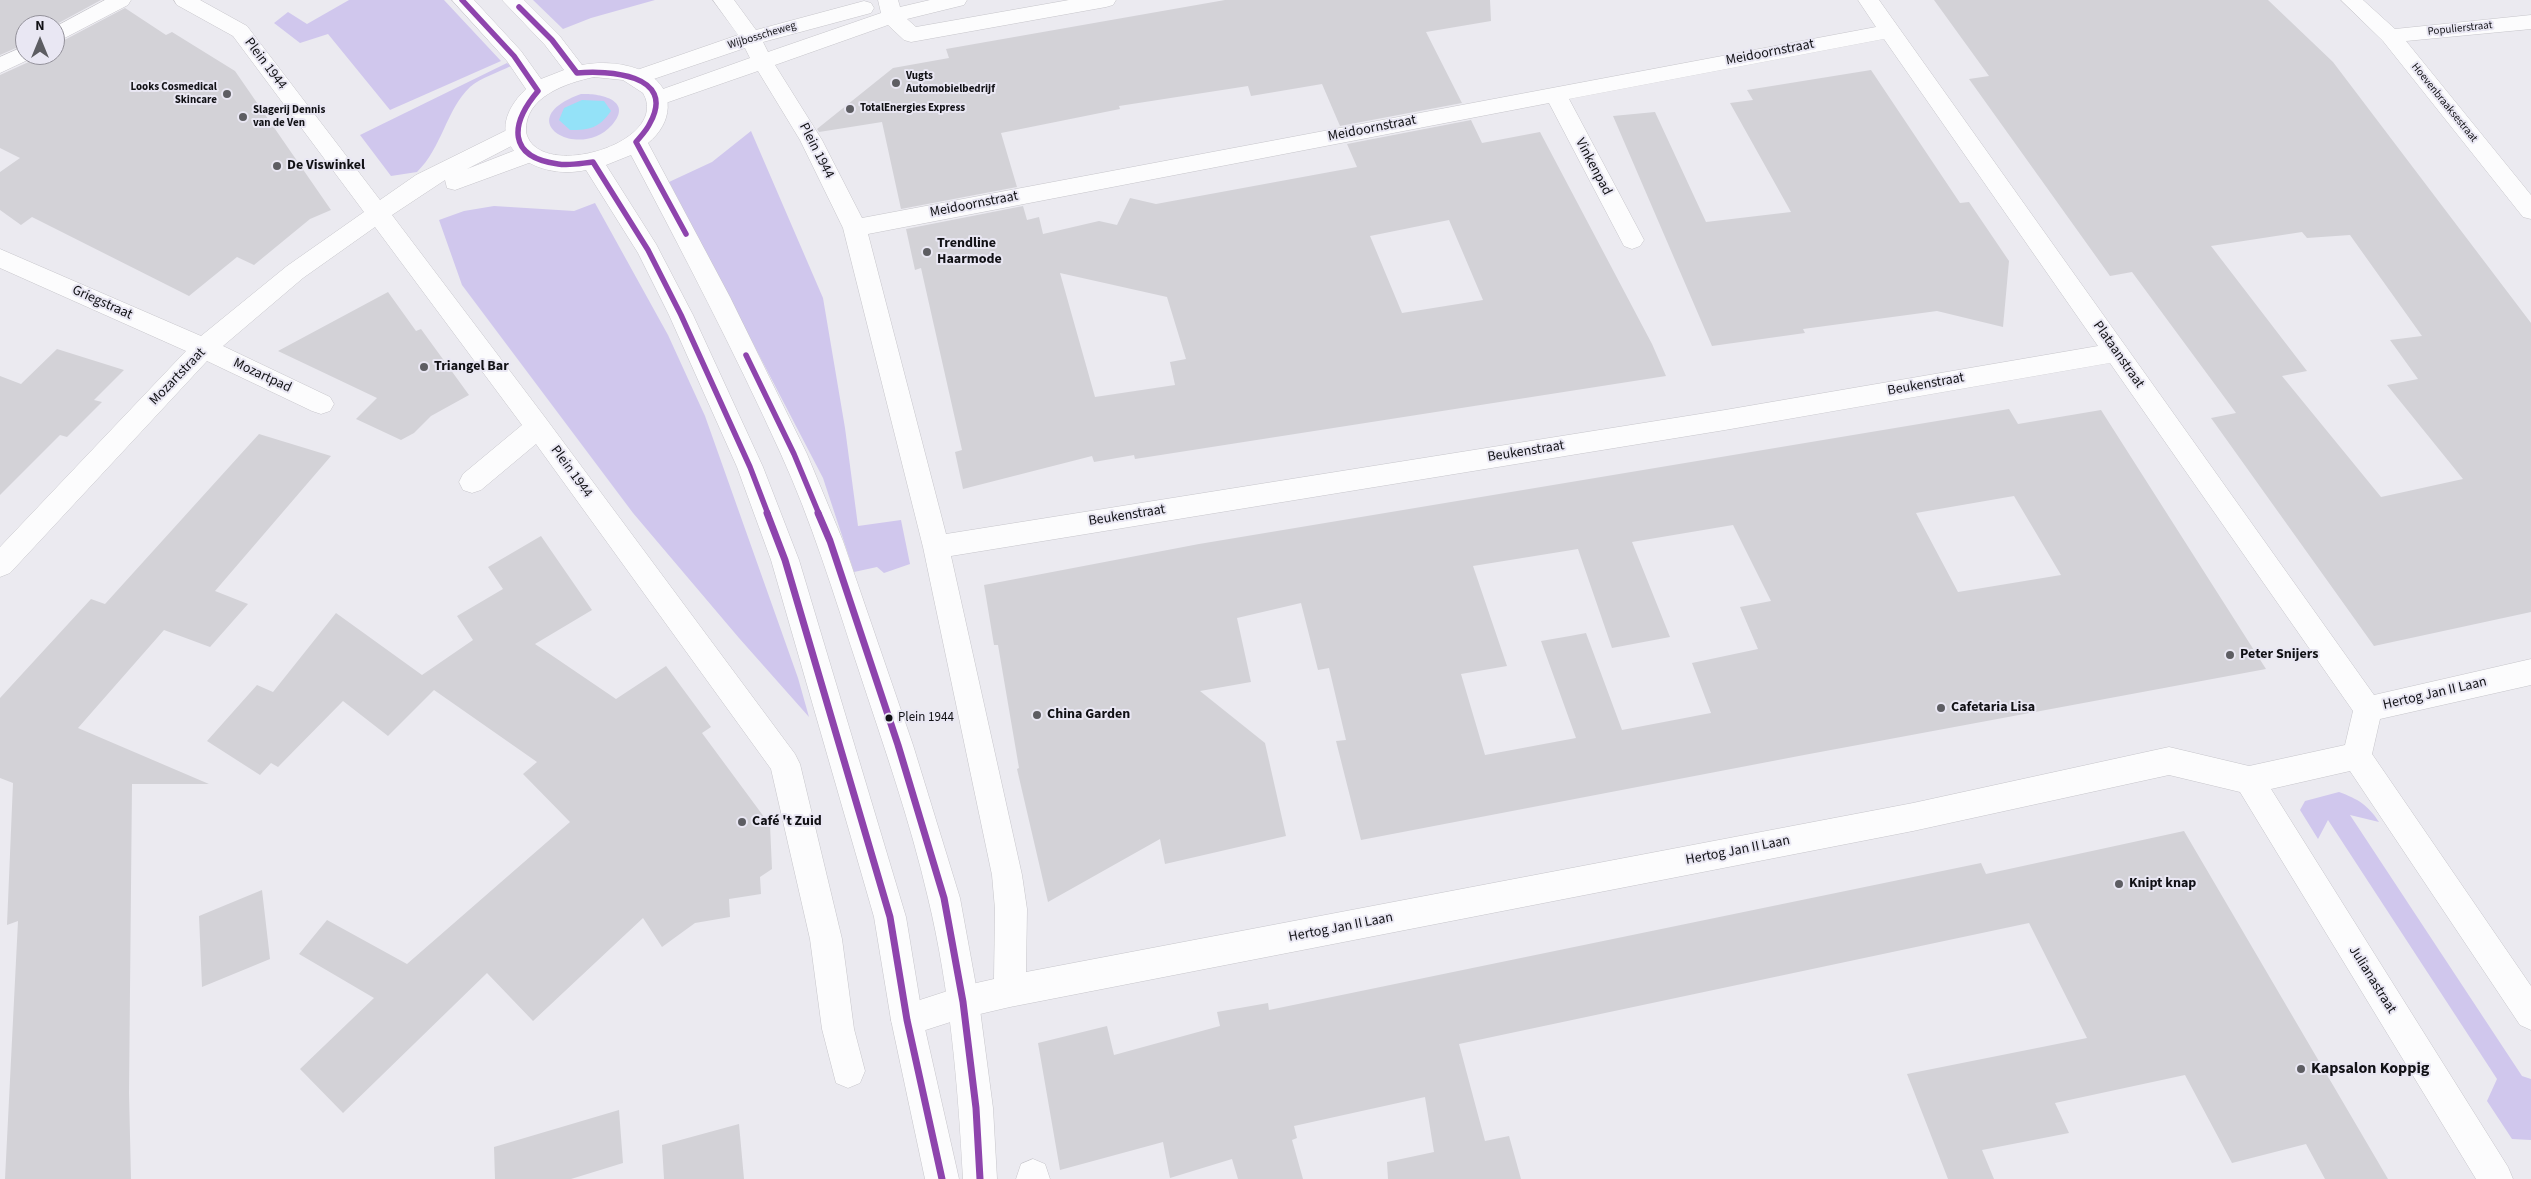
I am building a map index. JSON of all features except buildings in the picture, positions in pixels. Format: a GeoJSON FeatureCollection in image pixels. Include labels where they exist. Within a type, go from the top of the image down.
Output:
{"type":"FeatureCollection","features":[{"type":"Feature","properties":{"kind":"street"},"geometry":{"type":"LineString","coordinates":[[65,31],[121,0]]}},
{"type":"Feature","properties":{"kind":"street","name":"Plein 1944"},"geometry":{"type":"LineString","coordinates":[[184,0],[240,30],[538,427],[785,764],[826,940],[838,1029],[848,1071]]}},
{"type":"Feature","properties":{"kind":"street"},"geometry":{"type":"LineString","coordinates":[[462,0],[514,56],[538,90]]}},
{"type":"Feature","properties":{"kind":"street"},"geometry":{"type":"LineString","coordinates":[[512,0],[552,40],[577,73]]}},
{"type":"Feature","properties":{"kind":"street","name":"Plein 1944"},"geometry":{"type":"LineString","coordinates":[[723,0],[751,38],[762,61],[783,90],[811,140],[854,228],[936,547],[1007,875],[1011,909],[1010,991]]}},
{"type":"Feature","properties":{"kind":"street","name":"Wijbosscheweg"},"geometry":{"type":"LineString","coordinates":[[639,78],[751,38],[893,5],[957,0]]}},
{"type":"Feature","properties":{"kind":"street"},"geometry":{"type":"LineString","coordinates":[[893,5],[911,35],[1106,0]]}},
{"type":"Feature","properties":{"kind":"street","name":"Plataanstraat"},"geometry":{"type":"LineString","coordinates":[[1868,0],[2368,709]]}},
{"type":"Feature","properties":{"kind":"street","name":"Hoevenbraaksestraat"},"geometry":{"type":"LineString","coordinates":[[2351,0],[2390,36],[2531,211]]}},
{"type":"Feature","properties":{"kind":"street","name":"Wijbosscheweg"},"geometry":{"type":"LineString","coordinates":[[657,99],[762,61],[893,5]]}},
{"type":"Feature","properties":{"kind":"street","name":"Populierstraat"},"geometry":{"type":"LineString","coordinates":[[2390,36],[2531,22]]}},
{"type":"Feature","properties":{"kind":"street","name":"Meidoornstraat"},"geometry":{"type":"LineString","coordinates":[[854,228],[1889,30]]}},
{"type":"Feature","properties":{"kind":"street"},"geometry":{"type":"LineString","coordinates":[[0,66],[15,58]]}},
{"type":"Feature","properties":{"kind":"street"},"geometry":{"type":"LineString","coordinates":[[610,70],[639,78],[650,87],[657,99],[658,110],[654,121],[636,142],[616,154],[593,162],[555,164],[529,154],[520,145],[515,135],[515,123],[519,112],[538,90],[556,80],[577,73],[610,70]]}},
{"type":"Feature","properties":{"kind":"street","name":"Vinkenpad"},"geometry":{"type":"LineString","coordinates":[[1555,94],[1632,240]]}},
{"type":"Feature","properties":{"kind":"street","name":"Mozartstraat"},"geometry":{"type":"LineString","coordinates":[[0,565],[204,348],[295,272],[377,212],[424,181],[515,135]]}},
{"type":"Feature","properties":{"kind":"street"},"geometry":{"type":"LineString","coordinates":[[636,142],[722,305],[794,454],[830,540],[898,744],[944,898],[963,1002],[976,1108],[980,1179]]}},
{"type":"Feature","properties":{"kind":"street","name":"Mozartstraat"},"geometry":{"type":"LineString","coordinates":[[377,212],[529,154]]}},
{"type":"Feature","properties":{"kind":"street"},"geometry":{"type":"LineString","coordinates":[[593,162],[648,250],[681,315],[750,466],[785,560],[890,917],[907,1020],[942,1179]]}},
{"type":"Feature","properties":{"kind":"street","name":"Griegstraat"},"geometry":{"type":"LineString","coordinates":[[0,258],[204,348]]}},
{"type":"Feature","properties":{"kind":"street","name":"Mozartpad"},"geometry":{"type":"LineString","coordinates":[[204,348],[321,404]]}},
{"type":"Feature","properties":{"kind":"street","name":"Beukenstraat"},"geometry":{"type":"LineString","coordinates":[[936,547],[1725,420],[2116,352]]}},
{"type":"Feature","properties":{"kind":"street"},"geometry":{"type":"LineString","coordinates":[[472,482],[538,427]]}},
{"type":"Feature","properties":{"kind":"street","name":"Hertog Jan II Laan"},"geometry":{"type":"LineString","coordinates":[[907,1020],[963,1002],[1010,991],[1913,817],[2169,761],[2249,780],[2357,756],[2368,709],[2531,672]]}},
{"type":"Feature","properties":{"kind":"street"},"geometry":{"type":"LineString","coordinates":[[2357,756],[2531,1014]]}},
{"type":"Feature","properties":{"kind":"street","name":"Julianastraat"},"geometry":{"type":"LineString","coordinates":[[2249,780],[2496,1179]]}},
{"type":"Feature","properties":{"kind":"shaded area"},"geometry":{"type":"Polygon","coordinates":[[[349,0],[444,0],[501,61],[390,110],[328,34],[300,43],[274,23],[288,12],[307,24],[349,0]]]}},
{"type":"Feature","properties":{"kind":"shaded area"},"geometry":{"type":"Polygon","coordinates":[[[533,0],[655,0],[591,18],[563,29],[533,0]]]}},
{"type":"Feature","properties":{"kind":"shaded area"},"geometry":{"type":"Polygon","coordinates":[[[507,63],[511,66],[479,81],[462,96],[432,152],[417,172],[391,176],[360,135],[507,63]]]}},
{"type":"Feature","properties":{"kind":"shaded area"},"geometry":{"type":"Polygon","coordinates":[[[581,94],[597,95],[612,100],[619,109],[618,116],[612,125],[598,135],[583,139],[568,138],[557,133],[550,125],[550,115],[560,104],[581,94]]]}},
{"type":"Feature","properties":{"kind":"shaded area"},"geometry":{"type":"Polygon","coordinates":[[[751,131],[823,298],[845,428],[858,526],[901,520],[910,564],[884,573],[877,567],[854,572],[823,478],[669,182],[712,162],[751,131]]]}},
{"type":"Feature","properties":{"kind":"shaded area"},"geometry":{"type":"Polygon","coordinates":[[[595,203],[668,335],[705,416],[798,678],[809,717],[633,513],[462,285],[439,220],[464,211],[494,206],[574,211],[595,203]]]}},
{"type":"Feature","properties":{"kind":"shaded area"},"geometry":{"type":"Polygon","coordinates":[[[2339,792],[2362,803],[2379,822],[2350,815],[2522,1076],[2531,1079],[2531,1140],[2512,1139],[2487,1101],[2497,1079],[2328,820],[2318,839],[2300,810],[2305,801],[2339,792]]]}},
{"type":"Feature","properties":{"kind":"water"},"geometry":{"type":"Polygon","coordinates":[[[582,100],[604,101],[611,111],[594,127],[570,130],[559,120],[564,108],[582,100]]]}},
{"type":"Feature","properties":{"kind":"transit line"},"geometry":{"type":"LineString","coordinates":[[462,0],[514,56],[538,91],[528,103],[517,126],[517,137],[521,146],[529,154],[541,160],[558,164],[593,162],[648,250],[681,315],[750,467],[785,560],[890,917],[907,1020],[942,1179]]}},
{"type":"Feature","properties":{"kind":"transit line"},"geometry":{"type":"LineString","coordinates":[[519,7],[552,40],[577,73],[597,71],[615,72],[632,76],[646,84],[654,94],[656,107],[651,123],[636,142],[686,234]]}},
{"type":"Feature","properties":{"kind":"transit line"},"geometry":{"type":"LineString","coordinates":[[746,355],[794,454],[830,541],[898,745],[944,898],[963,1002],[976,1108],[980,1179]]}},
{"type":"Feature","properties":{"kind":"place","name":"Vugts Automobielbedrijf"},"geometry":{"type":"Point","coordinates":[896,83]}},
{"type":"Feature","properties":{"kind":"place","name":"Looks Cosmedical Skincare"},"geometry":{"type":"Point","coordinates":[227,94]}},
{"type":"Feature","properties":{"kind":"place","name":"TotalEnergies Express"},"geometry":{"type":"Point","coordinates":[850,109]}},
{"type":"Feature","properties":{"kind":"place","name":"Slagerij Dennis van de Ven"},"geometry":{"type":"Point","coordinates":[243,117]}},
{"type":"Feature","properties":{"kind":"place","name":"De Viswinkel"},"geometry":{"type":"Point","coordinates":[277,166]}},
{"type":"Feature","properties":{"kind":"place","name":"Trendline Haarmode"},"geometry":{"type":"Point","coordinates":[927,252]}},
{"type":"Feature","properties":{"kind":"place","name":"Triangel Bar"},"geometry":{"type":"Point","coordinates":[424,367]}},
{"type":"Feature","properties":{"kind":"place","name":"Peter Snijers"},"geometry":{"type":"Point","coordinates":[2230,655]}},
{"type":"Feature","properties":{"kind":"place","name":"Cafetaria Lisa"},"geometry":{"type":"Point","coordinates":[1941,708]}},
{"type":"Feature","properties":{"kind":"place","name":"China Garden"},"geometry":{"type":"Point","coordinates":[1037,715]}},
{"type":"Feature","properties":{"kind":"place","name":"Plein 1944"},"geometry":{"type":"Point","coordinates":[889,718]}},
{"type":"Feature","properties":{"kind":"place","name":"Café 't Zuid"},"geometry":{"type":"Point","coordinates":[742,822]}},
{"type":"Feature","properties":{"kind":"place","name":"Knipt knap"},"geometry":{"type":"Point","coordinates":[2119,884]}},
{"type":"Feature","properties":{"kind":"place","name":"Kapsalon Koppig"},"geometry":{"type":"Point","coordinates":[2301,1069]}}]}
